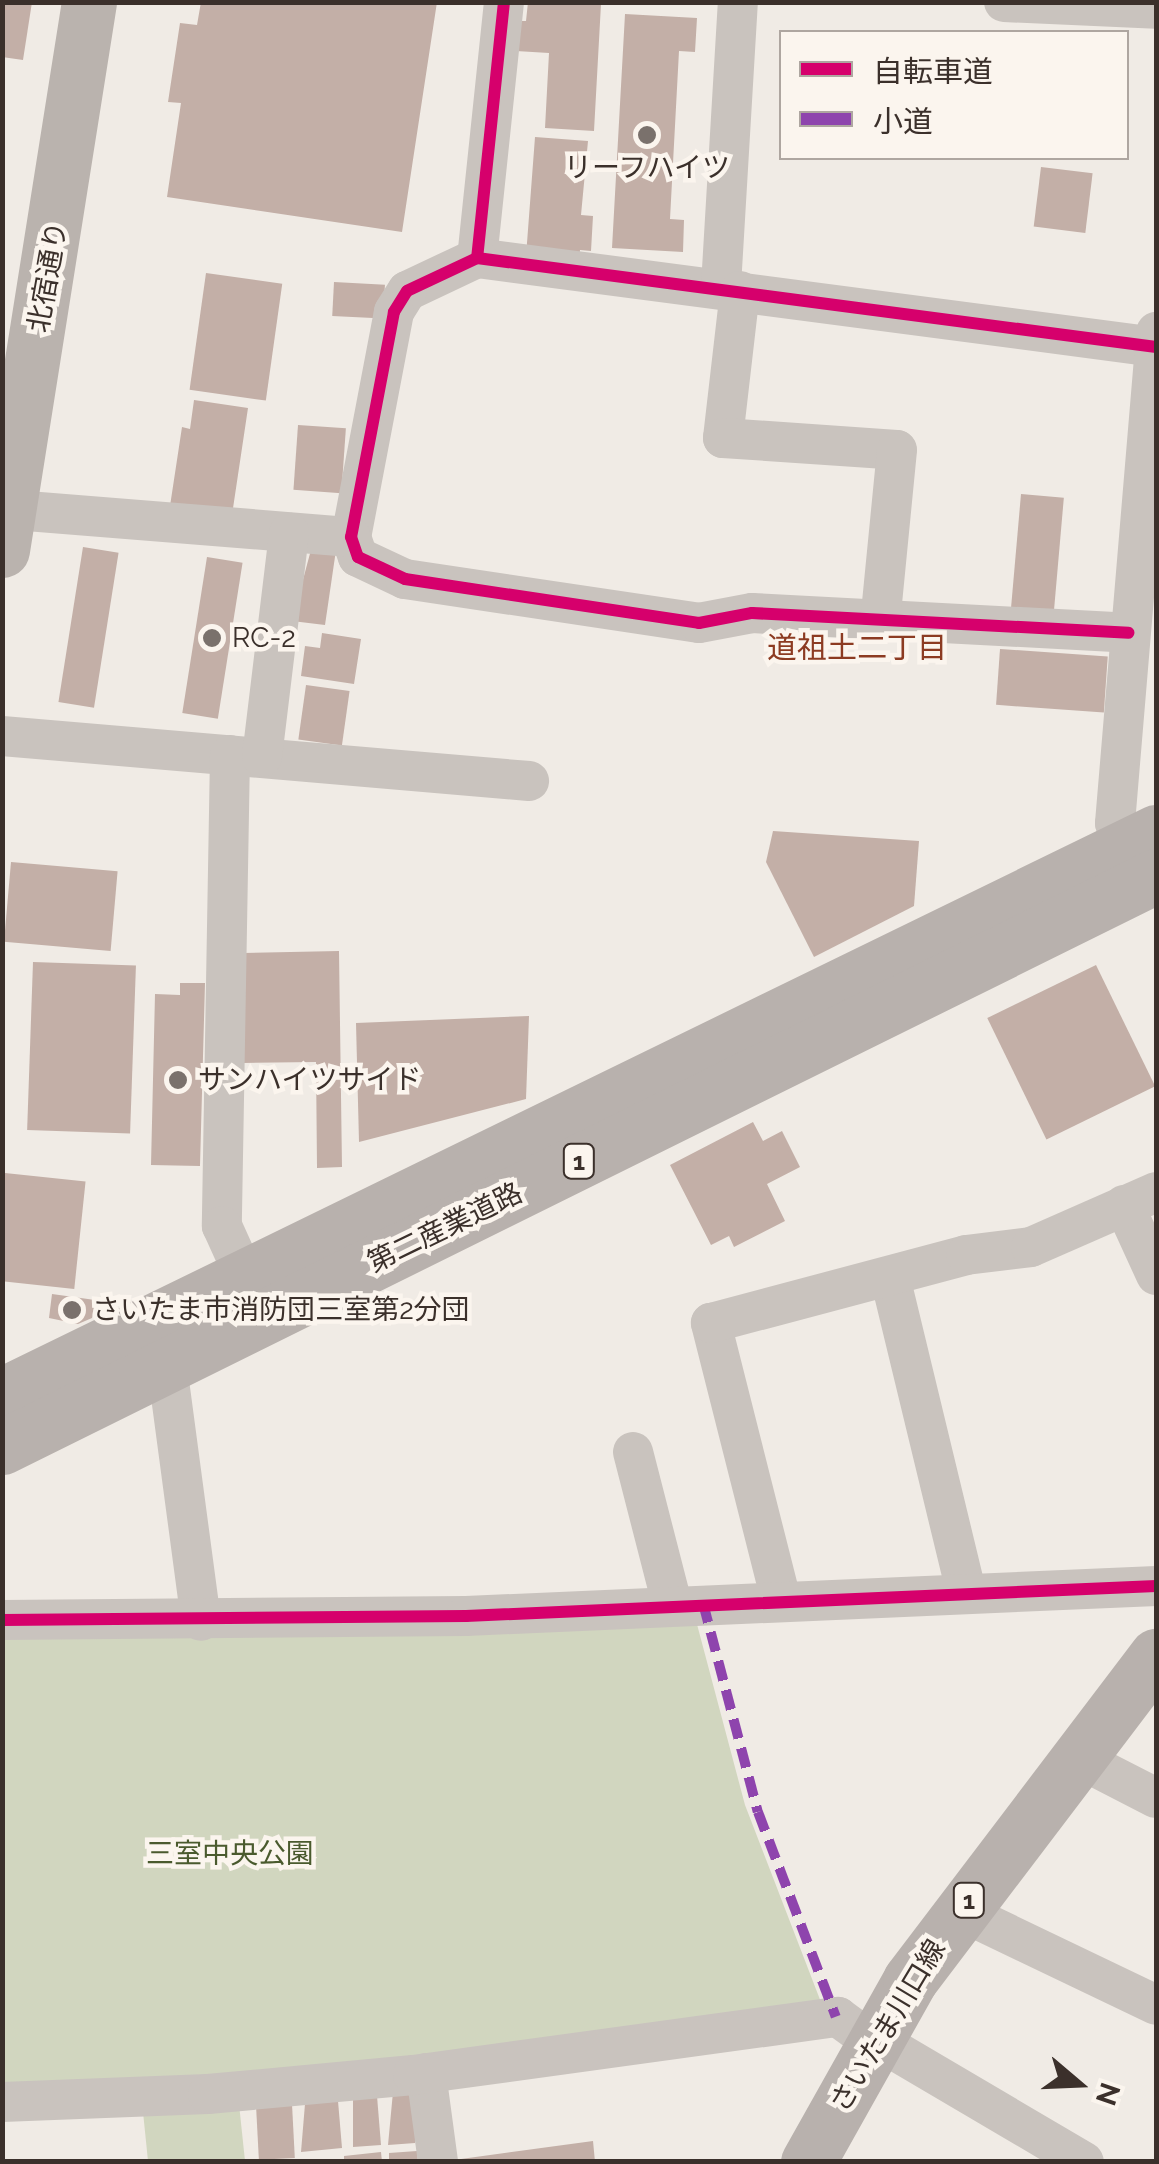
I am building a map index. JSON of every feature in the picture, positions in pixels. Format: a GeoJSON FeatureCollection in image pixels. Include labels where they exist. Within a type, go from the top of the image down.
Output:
{"type":"FeatureCollection","features":[{"type":"Feature","properties":{"kind":"main road","name":"第二産業道路"},"geometry":{"type":"LineString","coordinates":[[2,1396],[244,1277],[1150,864]]}},
{"type":"Feature","properties":{"kind":"main road","name":"第二産業道路"},"geometry":{"type":"LineString","coordinates":[[2,1447],[1150,864]]}},
{"type":"Feature","properties":{"kind":"main road","name":"さいたま川口線"},"geometry":{"type":"LineString","coordinates":[[808,2162],[910,1980],[1156,1656]]}},
{"type":"Feature","properties":{"kind":"street","name":"北宿通り"},"geometry":{"type":"LineString","coordinates":[[5,523],[89,2]]}},
{"type":"Feature","properties":{"kind":"street"},"geometry":{"type":"LineString","coordinates":[[477,258],[504,2]]}},
{"type":"Feature","properties":{"kind":"street"},"geometry":{"type":"LineString","coordinates":[[738,2],[722,438],[897,450],[880,622]]}},
{"type":"Feature","properties":{"kind":"street"},"geometry":{"type":"LineString","coordinates":[[1004,2],[1156,10]]}},
{"type":"Feature","properties":{"kind":"street"},"geometry":{"type":"LineString","coordinates":[[1128,633],[752,613],[699,623],[405,578],[358,557],[350,537],[394,312],[407,292],[477,258],[1156,347]]}},
{"type":"Feature","properties":{"kind":"street"},"geometry":{"type":"LineString","coordinates":[[1150,864],[1115,823],[1156,332]]}},
{"type":"Feature","properties":{"kind":"street"},"geometry":{"type":"LineString","coordinates":[[5,523],[350,537]]}},
{"type":"Feature","properties":{"kind":"street"},"geometry":{"type":"LineString","coordinates":[[244,1277],[222,1226],[246,756],[289,533]]}},
{"type":"Feature","properties":{"kind":"street"},"geometry":{"type":"LineString","coordinates":[[2,736],[529,781]]}},
{"type":"Feature","properties":{"kind":"street"},"geometry":{"type":"LineString","coordinates":[[782,1600],[711,1323],[966,1255],[1031,1248],[1140,1199],[1156,1275]]}},
{"type":"Feature","properties":{"kind":"street"},"geometry":{"type":"LineString","coordinates":[[890,1277],[966,1592]]}},
{"type":"Feature","properties":{"kind":"street"},"geometry":{"type":"LineString","coordinates":[[167,1366],[201,1621]]}},
{"type":"Feature","properties":{"kind":"street"},"geometry":{"type":"LineString","coordinates":[[633,1452],[672,1604]]}},
{"type":"Feature","properties":{"kind":"street"},"geometry":{"type":"LineString","coordinates":[[2,1620],[201,1621],[1156,1586]]}},
{"type":"Feature","properties":{"kind":"street"},"geometry":{"type":"LineString","coordinates":[[1080,1759],[1156,1798]]}},
{"type":"Feature","properties":{"kind":"street"},"geometry":{"type":"LineString","coordinates":[[960,1911],[1156,2004]]}},
{"type":"Feature","properties":{"kind":"street"},"geometry":{"type":"LineString","coordinates":[[2,2102],[208,2094],[426,2073],[838,2016],[1084,2162]]}},
{"type":"Feature","properties":{"kind":"street"},"geometry":{"type":"LineString","coordinates":[[426,2073],[438,2162]]}},
{"type":"Feature","properties":{"kind":"green space","name":"三室中央公園"},"geometry":{"type":"Polygon","coordinates":[[[694,1613],[745,1805],[824,2010],[220,2080],[3,2088],[2,1631],[694,1613]]]}},
{"type":"Feature","properties":{"kind":"green space"},"geometry":{"type":"Polygon","coordinates":[[[239,2104],[245,2161],[148,2161],[143,2112],[239,2104]]]}},
{"type":"Feature","properties":{"kind":"building"},"geometry":{"type":"Polygon","coordinates":[[[2,2],[32,2],[23,60],[2,57],[2,2]]]}},
{"type":"Feature","properties":{"kind":"building"},"geometry":{"type":"Polygon","coordinates":[[[201,2],[437,2],[402,232],[167,197],[181,103],[168,102],[180,23],[197,25],[201,2]]]}},
{"type":"Feature","properties":{"kind":"building"},"geometry":{"type":"Polygon","coordinates":[[[528,2],[601,4],[594,131],[545,128],[549,53],[516,51],[518,21],[526,21],[528,2]]]}},
{"type":"Feature","properties":{"kind":"building","name":"リーフハイツ"},"geometry":{"type":"Polygon","coordinates":[[[625,14],[697,18],[695,52],[679,51],[670,219],[684,220],[683,252],[612,248],[625,14]]]}},
{"type":"Feature","properties":{"kind":"building"},"geometry":{"type":"Polygon","coordinates":[[[535,137],[588,141],[581,215],[593,216],[591,251],[580,250],[579,260],[526,256],[535,137]]]}},
{"type":"Feature","properties":{"kind":"building"},"geometry":{"type":"Polygon","coordinates":[[[1041,167],[1093,173],[1085,233],[1034,227],[1041,167]]]}},
{"type":"Feature","properties":{"kind":"building"},"geometry":{"type":"Polygon","coordinates":[[[206,273],[282,284],[266,401],[190,390],[206,273]]]}},
{"type":"Feature","properties":{"kind":"building"},"geometry":{"type":"Polygon","coordinates":[[[334,282],[385,285],[383,319],[332,316],[334,282]]]}},
{"type":"Feature","properties":{"kind":"building"},"geometry":{"type":"Polygon","coordinates":[[[194,400],[248,408],[232,515],[170,506],[182,427],[190,429],[194,400]]]}},
{"type":"Feature","properties":{"kind":"building"},"geometry":{"type":"Polygon","coordinates":[[[298,425],[346,428],[341,493],[293,490],[298,425]]]}},
{"type":"Feature","properties":{"kind":"building"},"geometry":{"type":"Polygon","coordinates":[[[1021,494],[1064,498],[1054,615],[1011,612],[1021,494]]]}},
{"type":"Feature","properties":{"kind":"building"},"geometry":{"type":"Polygon","coordinates":[[[312,546],[336,550],[325,625],[292,621],[312,546]]]}},
{"type":"Feature","properties":{"kind":"building"},"geometry":{"type":"Polygon","coordinates":[[[83,547],[119,553],[94,708],[58,702],[83,547]]]}},
{"type":"Feature","properties":{"kind":"building","name":"RC-2"},"geometry":{"type":"Polygon","coordinates":[[[207,557],[243,563],[218,719],[182,713],[207,557]]]}},
{"type":"Feature","properties":{"kind":"building"},"geometry":{"type":"Polygon","coordinates":[[[322,633],[361,639],[354,684],[301,676],[305,646],[320,648],[322,633]]]}},
{"type":"Feature","properties":{"kind":"building"},"geometry":{"type":"Polygon","coordinates":[[[1000,649],[1108,657],[1104,712],[996,705],[1000,649]]]}},
{"type":"Feature","properties":{"kind":"building"},"geometry":{"type":"Polygon","coordinates":[[[306,685],[350,691],[342,746],[298,739],[306,685]]]}},
{"type":"Feature","properties":{"kind":"building"},"geometry":{"type":"Polygon","coordinates":[[[773,831],[919,841],[914,906],[814,957],[766,862],[773,831]]]}},
{"type":"Feature","properties":{"kind":"building"},"geometry":{"type":"Polygon","coordinates":[[[11,862],[118,871],[111,951],[4,942],[11,862]]]}},
{"type":"Feature","properties":{"kind":"building"},"geometry":{"type":"Polygon","coordinates":[[[339,951],[342,1167],[317,1168],[316,1062],[243,1063],[242,953],[339,951]]]}},
{"type":"Feature","properties":{"kind":"building"},"geometry":{"type":"Polygon","coordinates":[[[33,962],[136,966],[130,1133],[27,1130],[33,962]]]}},
{"type":"Feature","properties":{"kind":"building"},"geometry":{"type":"Polygon","coordinates":[[[1096,965],[1155,1086],[1046,1139],[987,1018],[1096,965]]]}},
{"type":"Feature","properties":{"kind":"building","name":"サンハイツサイド"},"geometry":{"type":"Polygon","coordinates":[[[180,983],[205,983],[200,1166],[151,1165],[155,994],[180,995],[180,983]]]}},
{"type":"Feature","properties":{"kind":"building"},"geometry":{"type":"Polygon","coordinates":[[[529,1016],[526,1099],[359,1142],[356,1023],[529,1016]]]}},
{"type":"Feature","properties":{"kind":"building"},"geometry":{"type":"Polygon","coordinates":[[[753,1122],[763,1141],[782,1131],[800,1167],[767,1184],[785,1221],[734,1247],[729,1236],[711,1245],[670,1165],[753,1122]]]}},
{"type":"Feature","properties":{"kind":"building"},"geometry":{"type":"Polygon","coordinates":[[[5,1173],[86,1181],[74,1289],[2,1281],[5,1173]]]}},
{"type":"Feature","properties":{"kind":"building"},"geometry":{"type":"Polygon","coordinates":[[[52,1294],[95,1300],[92,1318],[78,1324],[49,1318],[52,1294]]]}},
{"type":"Feature","properties":{"kind":"building"},"geometry":{"type":"Polygon","coordinates":[[[393,2092],[408,2092],[416,2099],[415,2143],[388,2145],[393,2092]]]}},
{"type":"Feature","properties":{"kind":"building"},"geometry":{"type":"Polygon","coordinates":[[[377,2096],[381,2145],[353,2147],[353,2097],[377,2096]]]}},
{"type":"Feature","properties":{"kind":"building"},"geometry":{"type":"Polygon","coordinates":[[[338,2101],[342,2148],[301,2152],[305,2104],[338,2101]]]}},
{"type":"Feature","properties":{"kind":"building"},"geometry":{"type":"Polygon","coordinates":[[[292,2104],[295,2158],[259,2160],[256,2106],[292,2104]]]}},
{"type":"Feature","properties":{"kind":"building"},"geometry":{"type":"Polygon","coordinates":[[[593,2141],[595,2162],[461,2162],[461,2159],[593,2141]]]}},
{"type":"Feature","properties":{"kind":"building"},"geometry":{"type":"Polygon","coordinates":[[[417,2151],[418,2162],[389,2162],[389,2153],[417,2151]]]}},
{"type":"Feature","properties":{"kind":"building"},"geometry":{"type":"Polygon","coordinates":[[[381,2152],[382,2162],[344,2162],[344,2156],[381,2152]]]}},
{"type":"Feature","properties":{"kind":"marked path"},"geometry":{"type":"LineString","coordinates":[[703,1603],[758,1812],[836,2017]]}},
{"type":"Feature","properties":{"kind":"cycle path"},"geometry":{"type":"LineString","coordinates":[[504,2],[477,258],[1156,347]]}},
{"type":"Feature","properties":{"kind":"cycle path"},"geometry":{"type":"LineString","coordinates":[[477,258],[407,291],[394,312],[351,537],[358,557],[405,579],[699,623],[752,613],[1128,633]]}},
{"type":"Feature","properties":{"kind":"cycle path"},"geometry":{"type":"LineString","coordinates":[[2,1620],[466,1616],[1156,1586]]}},
{"type":"Feature","properties":{"kind":"place","name":"リーフハイツ"},"geometry":{"type":"Point","coordinates":[647,135]}},
{"type":"Feature","properties":{"kind":"place","name":"RC-2"},"geometry":{"type":"Point","coordinates":[212,638]}},
{"type":"Feature","properties":{"kind":"place","name":"サンハイツサイド"},"geometry":{"type":"Point","coordinates":[178,1080]}},
{"type":"Feature","properties":{"kind":"place","name":"さいたま市消防団三室第2分団"},"geometry":{"type":"Point","coordinates":[72,1310]}},
{"type":"Feature","properties":{"kind":"district","name":"道祖土二丁目"},"geometry":{"type":"Point","coordinates":[857,648]}}]}
